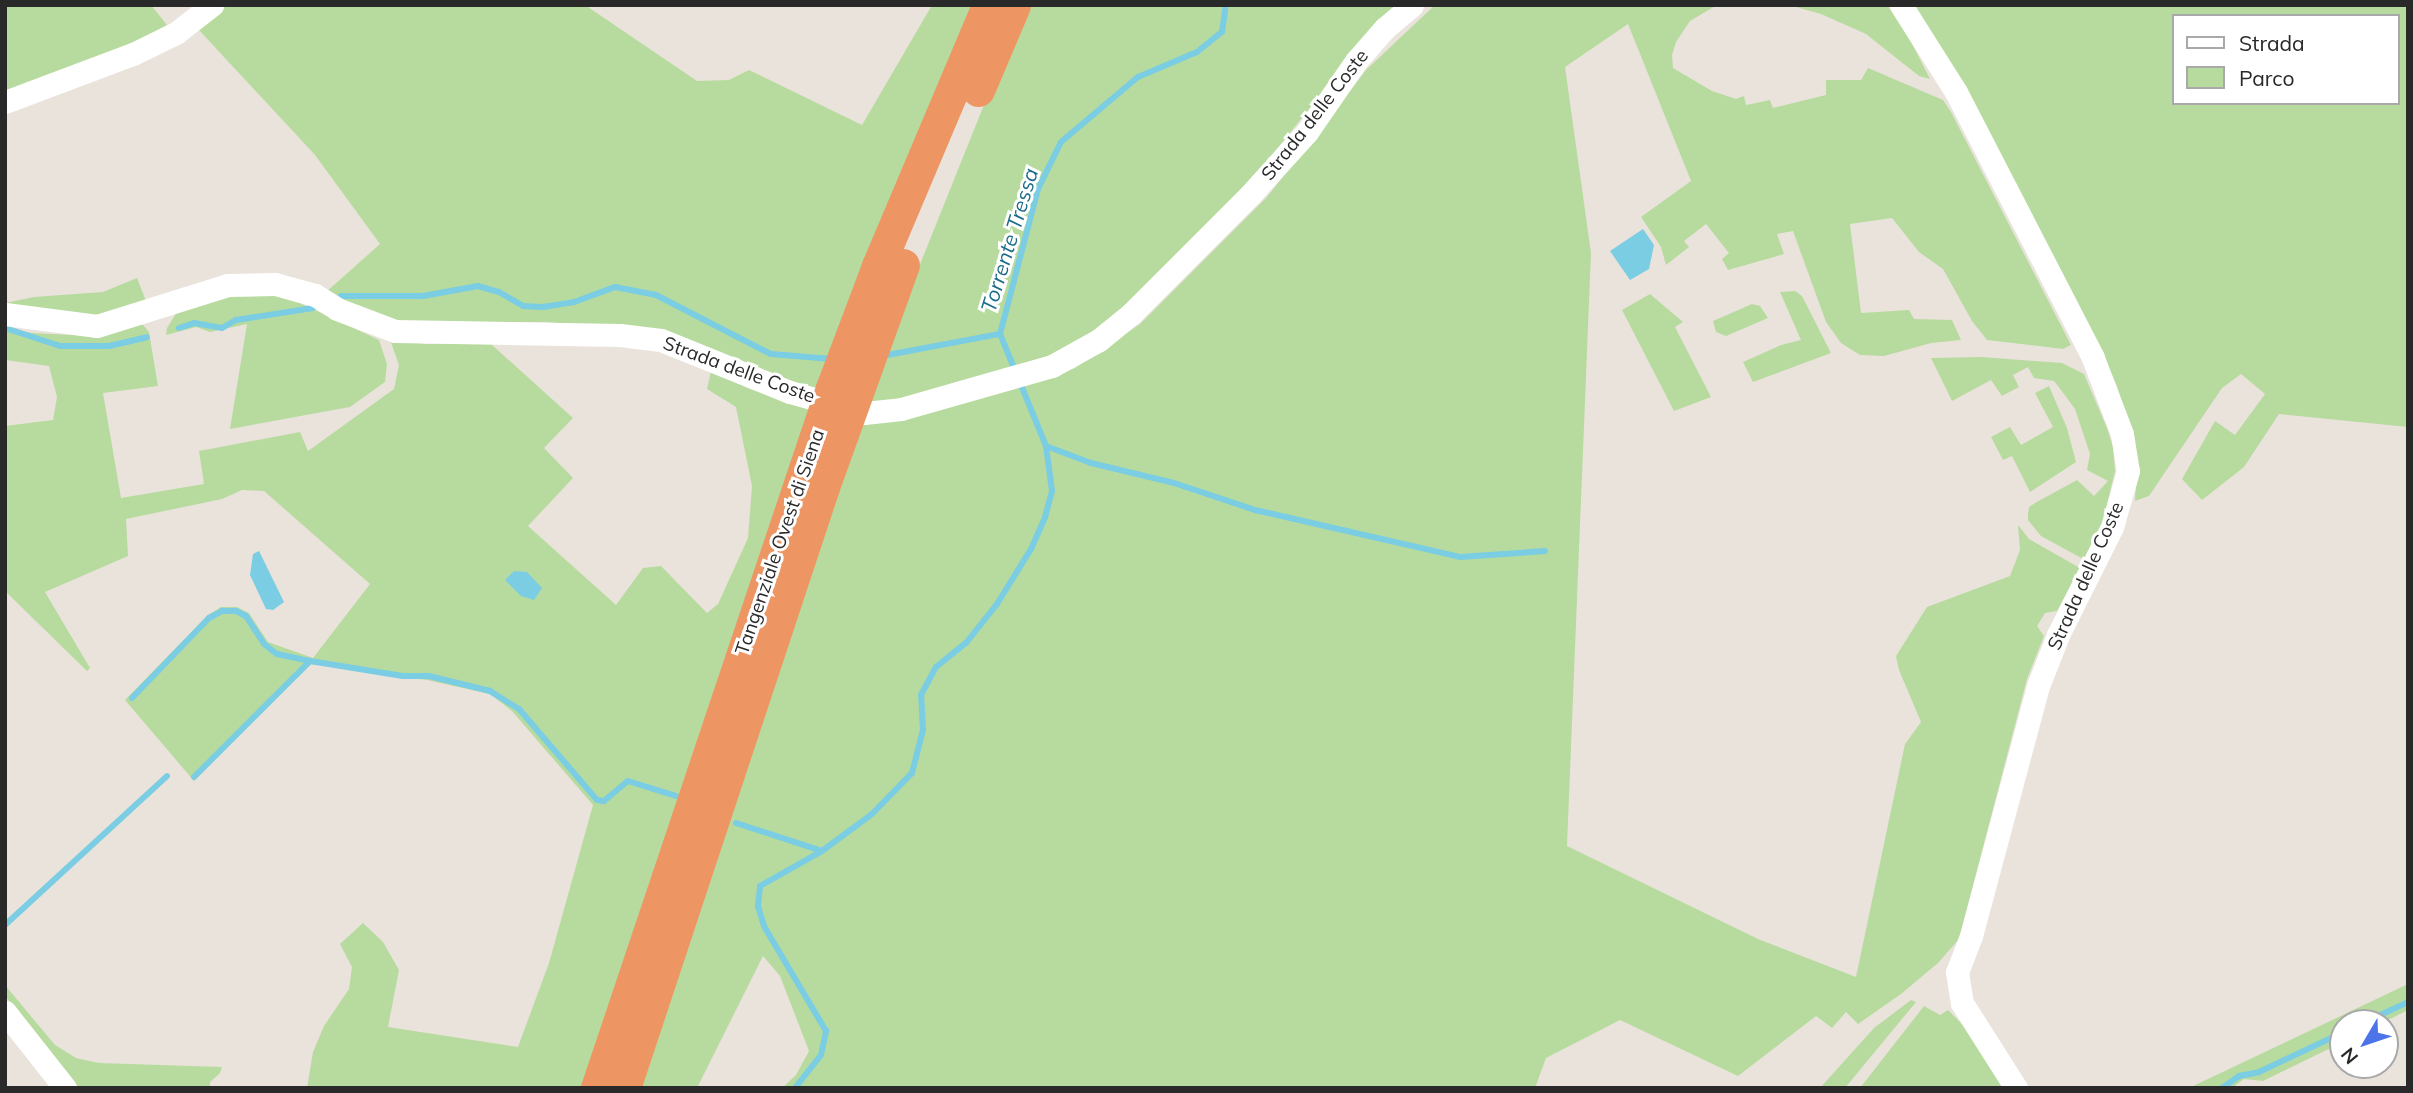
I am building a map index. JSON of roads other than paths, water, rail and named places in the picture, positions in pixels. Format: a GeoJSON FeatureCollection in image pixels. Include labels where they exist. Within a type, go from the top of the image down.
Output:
{"type":"FeatureCollection","features":[{"type":"Feature","properties":{"kind":"highway","name":"Tangenziale Ovest di Siena"},"geometry":{"type":"LineString","coordinates":[[624,1088],[878,266],[988,5]]}},
{"type":"Feature","properties":{"kind":"highway","name":"Tangenziale Ovest di Siena"},"geometry":{"type":"LineString","coordinates":[[597,1088],[812,483],[1014,5]]}},
{"type":"Feature","properties":{"kind":"street"},"geometry":{"type":"LineString","coordinates":[[5,103],[133,54],[176,33],[212,5]]}},
{"type":"Feature","properties":{"kind":"street","name":"Strada delle Coste"},"geometry":{"type":"LineString","coordinates":[[5,314],[97,326],[228,285],[275,284],[315,295],[337,309],[395,331],[621,335],[661,340],[790,393],[864,413],[901,409],[1052,366],[1099,340],[1141,305],[1250,195],[1307,132],[1356,61],[1385,28],[1412,5]]}},
{"type":"Feature","properties":{"kind":"street","name":"Strada delle Coste"},"geometry":{"type":"LineString","coordinates":[[1901,5],[1955,92],[2093,358],[2122,434],[2128,471],[2112,527],[2058,635],[2038,686],[1971,936],[1957,972],[1962,1003],[2016,1088]]}},
{"type":"Feature","properties":{"kind":"street"},"geometry":{"type":"LineString","coordinates":[[5,1012],[65,1088]]}},
{"type":"Feature","properties":{"kind":"water"},"geometry":{"type":"Polygon","coordinates":[[[1643,229],[1654,245],[1649,269],[1630,280],[1610,251],[1643,229]]]}},
{"type":"Feature","properties":{"kind":"water"},"geometry":{"type":"Polygon","coordinates":[[[259,551],[284,602],[273,610],[266,609],[250,575],[253,554],[259,551]]]}},
{"type":"Feature","properties":{"kind":"water"},"geometry":{"type":"Polygon","coordinates":[[[514,571],[527,572],[542,588],[534,600],[521,596],[505,580],[514,571]]]}},
{"type":"Feature","properties":{"kind":"waterway","name":"Torrente Tressa"},"geometry":{"type":"LineString","coordinates":[[795,1088],[821,1055],[826,1031],[764,926],[758,906],[760,886],[822,851],[872,814],[912,773],[923,730],[921,695],[936,667],[966,643],[997,604],[1031,549],[1045,517],[1052,491],[1046,446],[1000,334],[1038,189],[1061,142],[1138,77],[1197,52],[1222,32],[1226,5]]}},
{"type":"Feature","properties":{"kind":"waterway"},"geometry":{"type":"LineString","coordinates":[[341,296],[423,296],[478,286],[499,292],[523,306],[543,307],[574,302],[615,287],[656,295],[771,354],[832,359]]}},
{"type":"Feature","properties":{"kind":"waterway"},"geometry":{"type":"LineString","coordinates":[[179,328],[194,323],[222,328],[236,320],[313,308]]}},
{"type":"Feature","properties":{"kind":"waterway"},"geometry":{"type":"LineString","coordinates":[[5,328],[60,346],[109,346],[147,337]]}},
{"type":"Feature","properties":{"kind":"waterway"},"geometry":{"type":"LineString","coordinates":[[882,356],[1000,334]]}},
{"type":"Feature","properties":{"kind":"waterway"},"geometry":{"type":"LineString","coordinates":[[1046,446],[1091,463],[1174,483],[1255,510],[1460,557],[1545,551]]}},
{"type":"Feature","properties":{"kind":"waterway"},"geometry":{"type":"LineString","coordinates":[[132,698],[209,618],[222,611],[236,611],[246,616],[264,644],[277,654],[310,661]]}},
{"type":"Feature","properties":{"kind":"waterway"},"geometry":{"type":"LineString","coordinates":[[194,777],[310,661],[403,676],[429,676],[490,691],[519,709],[597,800],[604,801],[628,781],[676,796]]}},
{"type":"Feature","properties":{"kind":"waterway"},"geometry":{"type":"LineString","coordinates":[[5,925],[167,776]]}},
{"type":"Feature","properties":{"kind":"waterway"},"geometry":{"type":"LineString","coordinates":[[736,823],[822,851]]}},
{"type":"Feature","properties":{"kind":"waterway"},"geometry":{"type":"LineString","coordinates":[[2393,1009],[2408,1002]]}},
{"type":"Feature","properties":{"kind":"waterway"},"geometry":{"type":"LineString","coordinates":[[2222,1088],[2239,1076],[2259,1072],[2329,1039]]}}]}
